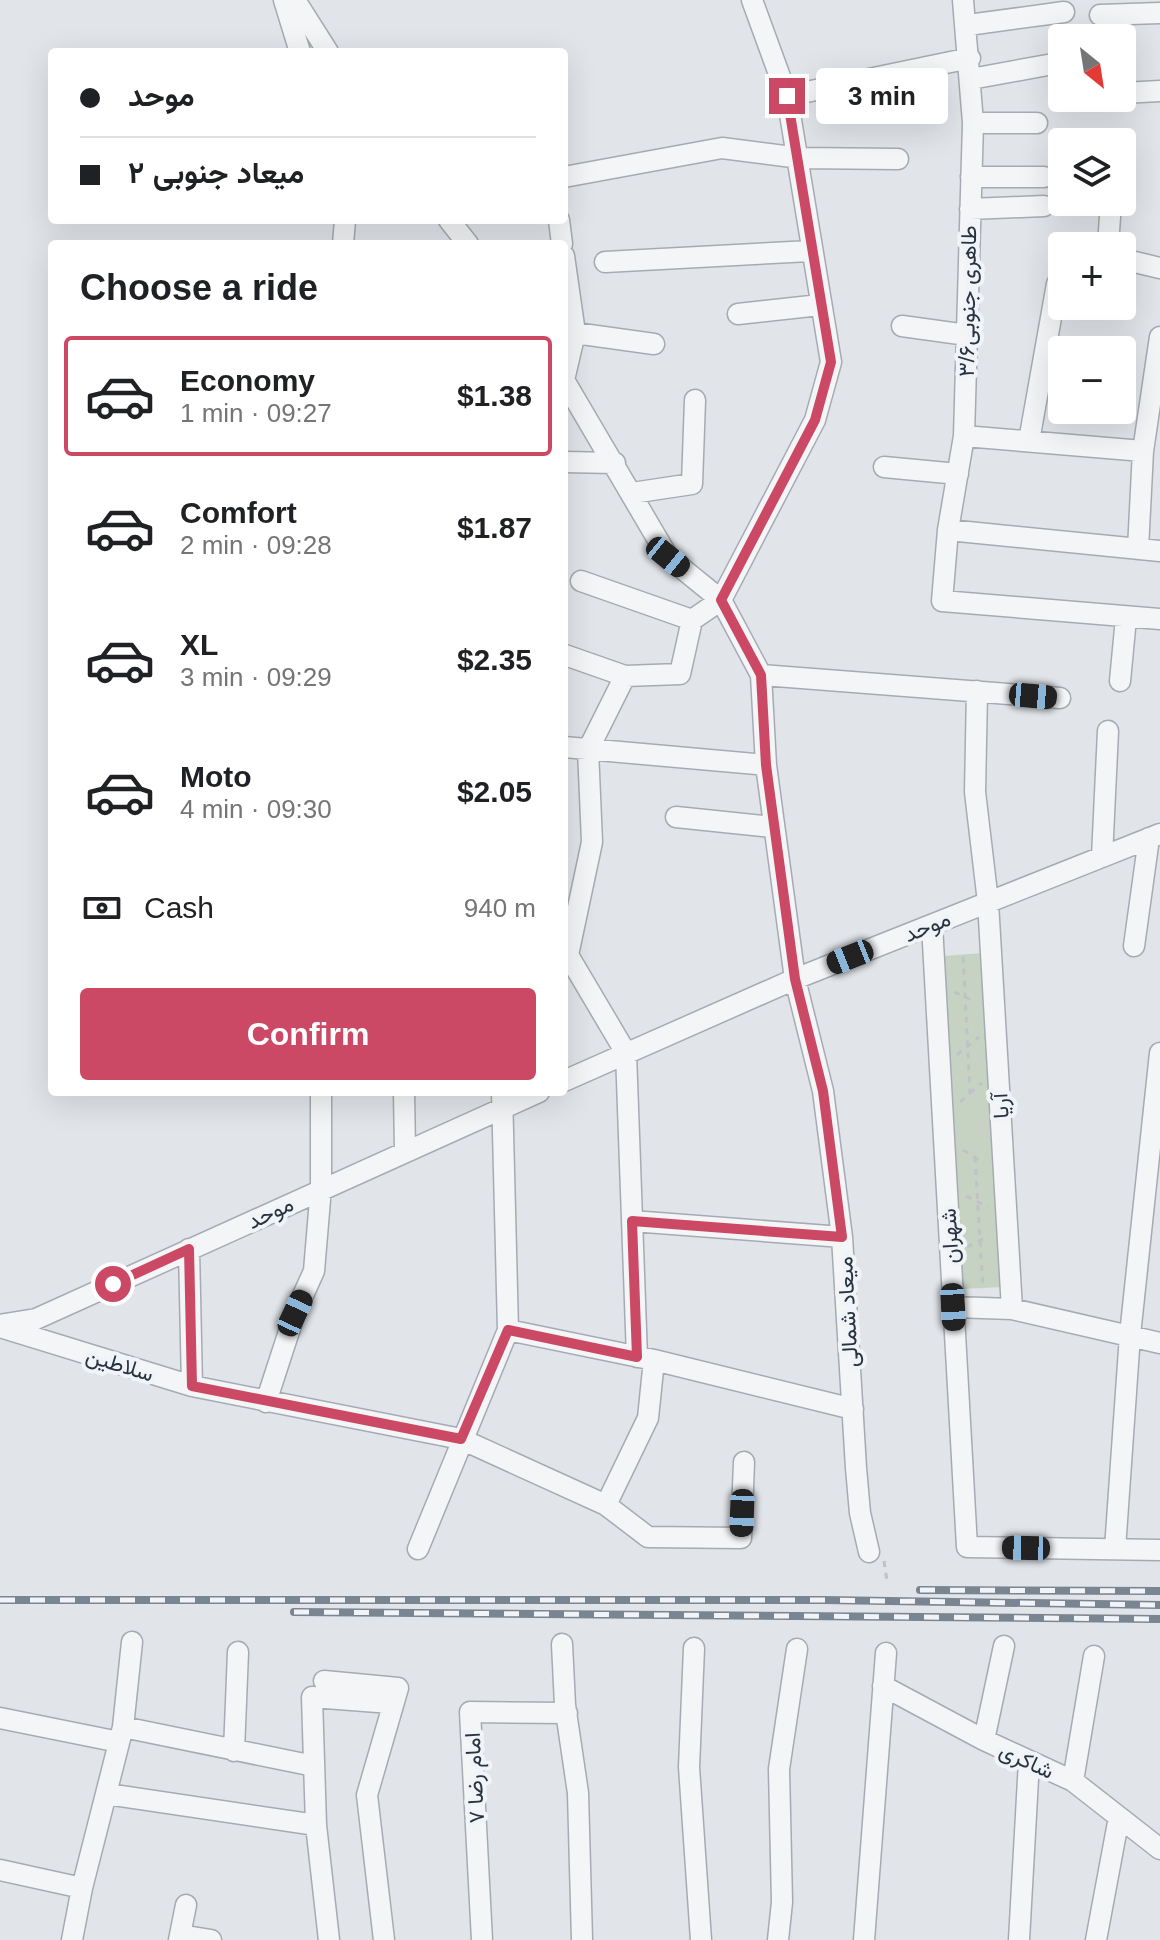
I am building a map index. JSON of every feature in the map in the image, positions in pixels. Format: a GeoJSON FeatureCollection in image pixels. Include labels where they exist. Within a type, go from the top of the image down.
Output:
{"type":"FeatureCollection","features":[{"type":"Feature","properties":{"kind":"street"},"geometry":{"type":"LineString","coordinates":[[284,0],[299,48]]}},
{"type":"Feature","properties":{"kind":"street"},"geometry":{"type":"LineString","coordinates":[[295,0],[325,48]]}},
{"type":"Feature","properties":{"kind":"street"},"geometry":{"type":"LineString","coordinates":[[568,656],[625,676],[680,674],[692,620],[721,600],[815,420],[831,362],[810,251],[800,158],[787,96],[752,0]]}},
{"type":"Feature","properties":{"kind":"street","name":"طاهری جنوبی۳/۶"},"geometry":{"type":"LineString","coordinates":[[963,0],[968,25],[973,123],[964,436],[948,530],[942,601],[1126,618]]}},
{"type":"Feature","properties":{"kind":"street"},"geometry":{"type":"LineString","coordinates":[[968,25],[1064,12]]}},
{"type":"Feature","properties":{"kind":"street"},"geometry":{"type":"LineString","coordinates":[[1100,15],[1160,13]]}},
{"type":"Feature","properties":{"kind":"street"},"geometry":{"type":"LineString","coordinates":[[787,96],[970,58]]}},
{"type":"Feature","properties":{"kind":"street"},"geometry":{"type":"LineString","coordinates":[[971,79],[1048,65]]}},
{"type":"Feature","properties":{"kind":"street"},"geometry":{"type":"LineString","coordinates":[[1136,92],[1160,91]]}},
{"type":"Feature","properties":{"kind":"street"},"geometry":{"type":"LineString","coordinates":[[973,123],[1037,123]]}},
{"type":"Feature","properties":{"kind":"street"},"geometry":{"type":"LineString","coordinates":[[568,176],[722,148],[800,158],[898,159]]}},
{"type":"Feature","properties":{"kind":"street"},"geometry":{"type":"LineString","coordinates":[[971,177],[1044,177]]}},
{"type":"Feature","properties":{"kind":"street"},"geometry":{"type":"LineString","coordinates":[[970,209],[1044,206]]}},
{"type":"Feature","properties":{"kind":"street"},"geometry":{"type":"LineString","coordinates":[[452,224],[465,240]]}},
{"type":"Feature","properties":{"kind":"street"},"geometry":{"type":"LineString","coordinates":[[605,262],[810,251]]}},
{"type":"Feature","properties":{"kind":"street"},"geometry":{"type":"LineString","coordinates":[[1136,262],[1160,268]]}},
{"type":"Feature","properties":{"kind":"street"},"geometry":{"type":"LineString","coordinates":[[568,284],[575,333],[568,363]]}},
{"type":"Feature","properties":{"kind":"street"},"geometry":{"type":"LineString","coordinates":[[738,314],[820,305]]}},
{"type":"Feature","properties":{"kind":"street"},"geometry":{"type":"LineString","coordinates":[[1029,441],[1051,320]]}},
{"type":"Feature","properties":{"kind":"street"},"geometry":{"type":"LineString","coordinates":[[902,326],[967,335]]}},
{"type":"Feature","properties":{"kind":"street"},"geometry":{"type":"LineString","coordinates":[[575,333],[654,344]]}},
{"type":"Feature","properties":{"kind":"street"},"geometry":{"type":"LineString","coordinates":[[1138,549],[1143,451],[1155,397],[1160,337]]}},
{"type":"Feature","properties":{"kind":"street"},"geometry":{"type":"LineString","coordinates":[[568,387],[668,557],[721,600],[761,675],[1060,698]]}},
{"type":"Feature","properties":{"kind":"street"},"geometry":{"type":"LineString","coordinates":[[632,493],[692,484],[695,400]]}},
{"type":"Feature","properties":{"kind":"street"},"geometry":{"type":"LineString","coordinates":[[964,436],[1143,451]]}},
{"type":"Feature","properties":{"kind":"street"},"geometry":{"type":"LineString","coordinates":[[568,462],[615,463]]}},
{"type":"Feature","properties":{"kind":"street"},"geometry":{"type":"LineString","coordinates":[[884,467],[958,474]]}},
{"type":"Feature","properties":{"kind":"street"},"geometry":{"type":"LineString","coordinates":[[948,530],[1160,551]]}},
{"type":"Feature","properties":{"kind":"street"},"geometry":{"type":"LineString","coordinates":[[581,581],[692,620]]}},
{"type":"Feature","properties":{"kind":"street"},"geometry":{"type":"LineString","coordinates":[[1120,681],[1126,618],[1160,619]]}},
{"type":"Feature","properties":{"kind":"street","name":"میعاد شمالی"},"geometry":{"type":"LineString","coordinates":[[761,675],[773,827],[795,979],[823,1091],[842,1237],[860,1513],[869,1552]]}},
{"type":"Feature","properties":{"kind":"street"},"geometry":{"type":"LineString","coordinates":[[568,947],[592,842],[588,750],[625,676]]}},
{"type":"Feature","properties":{"kind":"street","name":"آریا"},"geometry":{"type":"LineString","coordinates":[[977,691],[975,792],[988,902],[1012,1309]]}},
{"type":"Feature","properties":{"kind":"street"},"geometry":{"type":"LineString","coordinates":[[1102,857],[1108,731]]}},
{"type":"Feature","properties":{"kind":"street"},"geometry":{"type":"LineString","coordinates":[[568,748],[766,765]]}},
{"type":"Feature","properties":{"kind":"street"},"geometry":{"type":"LineString","coordinates":[[676,817],[773,827]]}},
{"type":"Feature","properties":{"kind":"street"},"geometry":{"type":"LineString","coordinates":[[1134,946],[1155,836]]}},
{"type":"Feature","properties":{"kind":"street","name":"موحد"},"geometry":{"type":"LineString","coordinates":[[568,1079],[795,979],[1155,836]]}},
{"type":"Feature","properties":{"kind":"street","name":"شهران"},"geometry":{"type":"LineString","coordinates":[[932,925],[967,1547],[1115,1549]]}},
{"type":"Feature","properties":{"kind":"street"},"geometry":{"type":"LineString","coordinates":[[568,959],[626,1053],[632,1221],[646,1358],[648,1418],[606,1505]]}},
{"type":"Feature","properties":{"kind":"street"},"geometry":{"type":"LineString","coordinates":[[1160,1053],[1130,1335],[1115,1549],[1160,1550]]}},
{"type":"Feature","properties":{"kind":"street"},"geometry":{"type":"LineString","coordinates":[[266,1402],[295,1313],[314,1271],[321,1188],[321,1096]]}},
{"type":"Feature","properties":{"kind":"street"},"geometry":{"type":"LineString","coordinates":[[404,1096],[405,1151]]}},
{"type":"Feature","properties":{"kind":"street"},"geometry":{"type":"LineString","coordinates":[[418,1549],[508,1330],[503,1100]]}},
{"type":"Feature","properties":{"kind":"street","name":"موحد"},"geometry":{"type":"LineString","coordinates":[[0,1326],[36,1319],[405,1151],[503,1100]]}},
{"type":"Feature","properties":{"kind":"street"},"geometry":{"type":"LineString","coordinates":[[632,1221],[842,1237]]}},
{"type":"Feature","properties":{"kind":"street"},"geometry":{"type":"LineString","coordinates":[[189,1249],[192,1386]]}},
{"type":"Feature","properties":{"kind":"street"},"geometry":{"type":"LineString","coordinates":[[953,1307],[1012,1309],[1160,1343]]}},
{"type":"Feature","properties":{"kind":"street","name":"سلاطین"},"geometry":{"type":"LineString","coordinates":[[0,1326],[192,1386],[461,1439],[606,1505],[648,1537],[741,1538],[744,1462]]}},
{"type":"Feature","properties":{"kind":"street"},"geometry":{"type":"LineString","coordinates":[[508,1330],[646,1358],[853,1409]]}},
{"type":"Feature","properties":{"kind":"street"},"geometry":{"type":"LineString","coordinates":[[72,1940],[121,1735],[132,1642]]}},
{"type":"Feature","properties":{"kind":"street"},"geometry":{"type":"LineString","coordinates":[[562,1644],[578,1793],[582,1940]]}},
{"type":"Feature","properties":{"kind":"street"},"geometry":{"type":"LineString","coordinates":[[984,1740],[1004,1646]]}},
{"type":"Feature","properties":{"kind":"street"},"geometry":{"type":"LineString","coordinates":[[694,1648],[689,1767],[701,1940]]}},
{"type":"Feature","properties":{"kind":"street"},"geometry":{"type":"LineString","coordinates":[[778,1940],[782,1902],[779,1769],[797,1649]]}},
{"type":"Feature","properties":{"kind":"street"},"geometry":{"type":"LineString","coordinates":[[234,1751],[238,1652]]}},
{"type":"Feature","properties":{"kind":"street"},"geometry":{"type":"LineString","coordinates":[[864,1940],[886,1653]]}},
{"type":"Feature","properties":{"kind":"street"},"geometry":{"type":"LineString","coordinates":[[1073,1781],[1094,1656]]}},
{"type":"Feature","properties":{"kind":"street"},"geometry":{"type":"LineString","coordinates":[[324,1681],[398,1688],[391,1703],[367,1795],[384,1940]]}},
{"type":"Feature","properties":{"kind":"street","name":"شاکری"},"geometry":{"type":"LineString","coordinates":[[883,1686],[984,1740],[1073,1781],[1160,1849]]}},
{"type":"Feature","properties":{"kind":"street"},"geometry":{"type":"LineString","coordinates":[[329,1940],[316,1825],[312,1697],[391,1703]]}},
{"type":"Feature","properties":{"kind":"street","name":"امام رضا ۷"},"geometry":{"type":"LineString","coordinates":[[482,1940],[470,1712],[567,1713]]}},
{"type":"Feature","properties":{"kind":"street"},"geometry":{"type":"LineString","coordinates":[[0,1718],[234,1751],[314,1766]]}},
{"type":"Feature","properties":{"kind":"street"},"geometry":{"type":"LineString","coordinates":[[1019,1940],[1029,1761]]}},
{"type":"Feature","properties":{"kind":"street"},"geometry":{"type":"LineString","coordinates":[[107,1794],[316,1825]]}},
{"type":"Feature","properties":{"kind":"street"},"geometry":{"type":"LineString","coordinates":[[1096,1940],[1119,1817]]}},
{"type":"Feature","properties":{"kind":"street"},"geometry":{"type":"LineString","coordinates":[[0,1870],[82,1888]]}},
{"type":"Feature","properties":{"kind":"street"},"geometry":{"type":"LineString","coordinates":[[186,1905],[180,1937],[211,1940]]}},
{"type":"Feature","properties":{"kind":"path"},"geometry":{"type":"LineString","coordinates":[[963,955],[970,1093],[943,1128],[975,1157],[1004,1175]]}},
{"type":"Feature","properties":{"kind":"path"},"geometry":{"type":"LineString","coordinates":[[935,983],[966,997],[995,1018],[940,1070]]}},
{"type":"Feature","properties":{"kind":"path"},"geometry":{"type":"LineString","coordinates":[[975,1157],[984,1308]]}},
{"type":"Feature","properties":{"kind":"path"},"geometry":{"type":"LineString","coordinates":[[947,1187],[1007,1221],[979,1241],[950,1255]]}},
{"type":"Feature","properties":{"kind":"green space"},"geometry":{"type":"Polygon","coordinates":[[[982,953],[1002,1287],[963,1289],[944,956],[982,953]]]}},
{"type":"Feature","properties":{"kind":"railway"},"geometry":{"type":"LineString","coordinates":[[920,1590],[1160,1591]]}},
{"type":"Feature","properties":{"kind":"railway"},"geometry":{"type":"LineString","coordinates":[[0,1600],[824,1600],[1160,1605]]}},
{"type":"Feature","properties":{"kind":"railway"},"geometry":{"type":"LineString","coordinates":[[294,1612],[1160,1619]]}},
{"type":"Feature","properties":{"kind":"route"},"geometry":{"type":"LineString","coordinates":[[113,1284],[189,1249],[192,1386],[461,1439],[508,1330],[637,1357],[632,1221],[842,1237],[823,1091],[795,979],[773,827],[761,675],[721,600],[815,420],[831,362],[810,251],[800,158],[787,96]]}}]}
